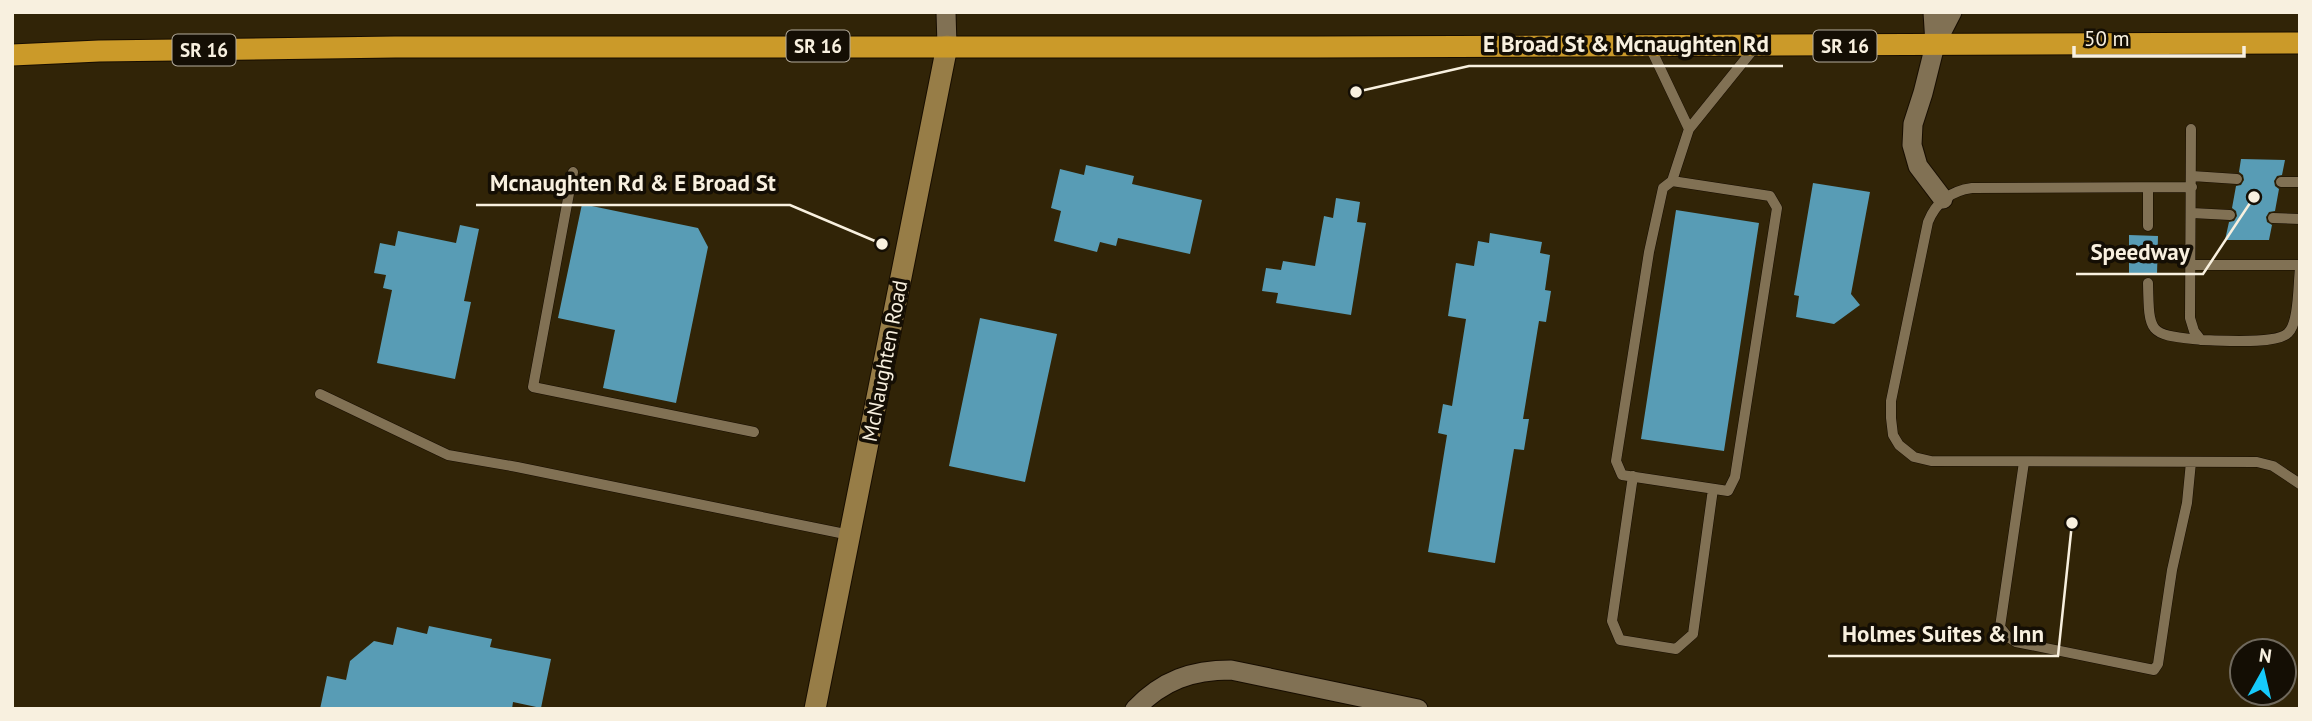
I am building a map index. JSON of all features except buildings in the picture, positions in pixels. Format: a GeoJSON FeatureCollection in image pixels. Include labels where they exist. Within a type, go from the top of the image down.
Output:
{"type":"FeatureCollection","features":[{"type":"Feature","properties":{"kind":"highway","name":"SR 16"},"geometry":{"type":"LineString","coordinates":[[12,55],[99,51],[395,47],[1650,47],[2300,43]]}},
{"type":"Feature","properties":{"kind":"street","name":"McNaughten Road"},"geometry":{"type":"LineString","coordinates":[[815,709],[947,46],[946,12]]}},
{"type":"Feature","properties":{"kind":"street"},"geometry":{"type":"LineString","coordinates":[[1933,12],[1935,45]]}},
{"type":"Feature","properties":{"kind":"street"},"geometry":{"type":"LineString","coordinates":[[1942,199],[1918,166],[1912,145],[1913,124],[1935,45],[1952,12]]}},
{"type":"Feature","properties":{"kind":"street"},"geometry":{"type":"LineString","coordinates":[[1135,709],[1160,688],[1205,670],[1231,670],[1418,709]]}},
{"type":"Feature","properties":{"kind":"lane"},"geometry":{"type":"LineString","coordinates":[[1672,181],[1770,195],[1777,208],[1735,477],[1728,491],[1622,475],[1616,461],[1649,252],[1663,188],[1672,181],[1689,129],[1756,46]]}},
{"type":"Feature","properties":{"kind":"lane"},"geometry":{"type":"LineString","coordinates":[[1650,47],[1689,129]]}},
{"type":"Feature","properties":{"kind":"lane"},"geometry":{"type":"LineString","coordinates":[[2191,128],[2190,318],[2194,331],[2201,340]]}},
{"type":"Feature","properties":{"kind":"lane"},"geometry":{"type":"LineString","coordinates":[[573,172],[533,387],[754,432]]}},
{"type":"Feature","properties":{"kind":"lane"},"geometry":{"type":"LineString","coordinates":[[2192,176],[2237,179]]}},
{"type":"Feature","properties":{"kind":"lane"},"geometry":{"type":"LineString","coordinates":[[2280,181],[2300,182]]}},
{"type":"Feature","properties":{"kind":"lane"},"geometry":{"type":"LineString","coordinates":[[2192,187],[1972,188],[1960,190],[1942,199],[1928,222],[1891,401],[1893,435],[1899,445],[1914,457],[1931,461],[2257,462],[2273,466],[2300,484]]}},
{"type":"Feature","properties":{"kind":"lane"},"geometry":{"type":"LineString","coordinates":[[2148,188],[2148,226]]}},
{"type":"Feature","properties":{"kind":"lane"},"geometry":{"type":"LineString","coordinates":[[2192,213],[2230,215]]}},
{"type":"Feature","properties":{"kind":"lane"},"geometry":{"type":"LineString","coordinates":[[2273,218],[2300,219]]}},
{"type":"Feature","properties":{"kind":"lane"},"geometry":{"type":"LineString","coordinates":[[2148,283],[2148,320],[2156,331],[2169,336],[2201,340],[2275,340],[2288,334],[2295,321],[2300,267],[2191,265]]}},
{"type":"Feature","properties":{"kind":"lane"},"geometry":{"type":"LineString","coordinates":[[320,394],[448,456],[517,467],[850,535]]}},
{"type":"Feature","properties":{"kind":"lane"},"geometry":{"type":"LineString","coordinates":[[2024,461],[2000,627],[2016,642],[2154,670],[2158,664],[2172,570],[2187,503],[2191,462]]}},
{"type":"Feature","properties":{"kind":"lane"},"geometry":{"type":"LineString","coordinates":[[1633,476],[1612,621],[1620,639],[1676,649],[1693,634],[1713,489]]}},
{"type":"Feature","properties":{"kind":"place","name":"E Broad St & Mcnaughten Rd"},"geometry":{"type":"Point","coordinates":[1356,92]}},
{"type":"Feature","properties":{"kind":"place","name":"Speedway"},"geometry":{"type":"Point","coordinates":[2254,197]}},
{"type":"Feature","properties":{"kind":"place","name":"Mcnaughten Rd & E Broad St"},"geometry":{"type":"Point","coordinates":[882,244]}},
{"type":"Feature","properties":{"kind":"place","name":"Holmes Suites & Inn"},"geometry":{"type":"Point","coordinates":[2072,523]}}]}
